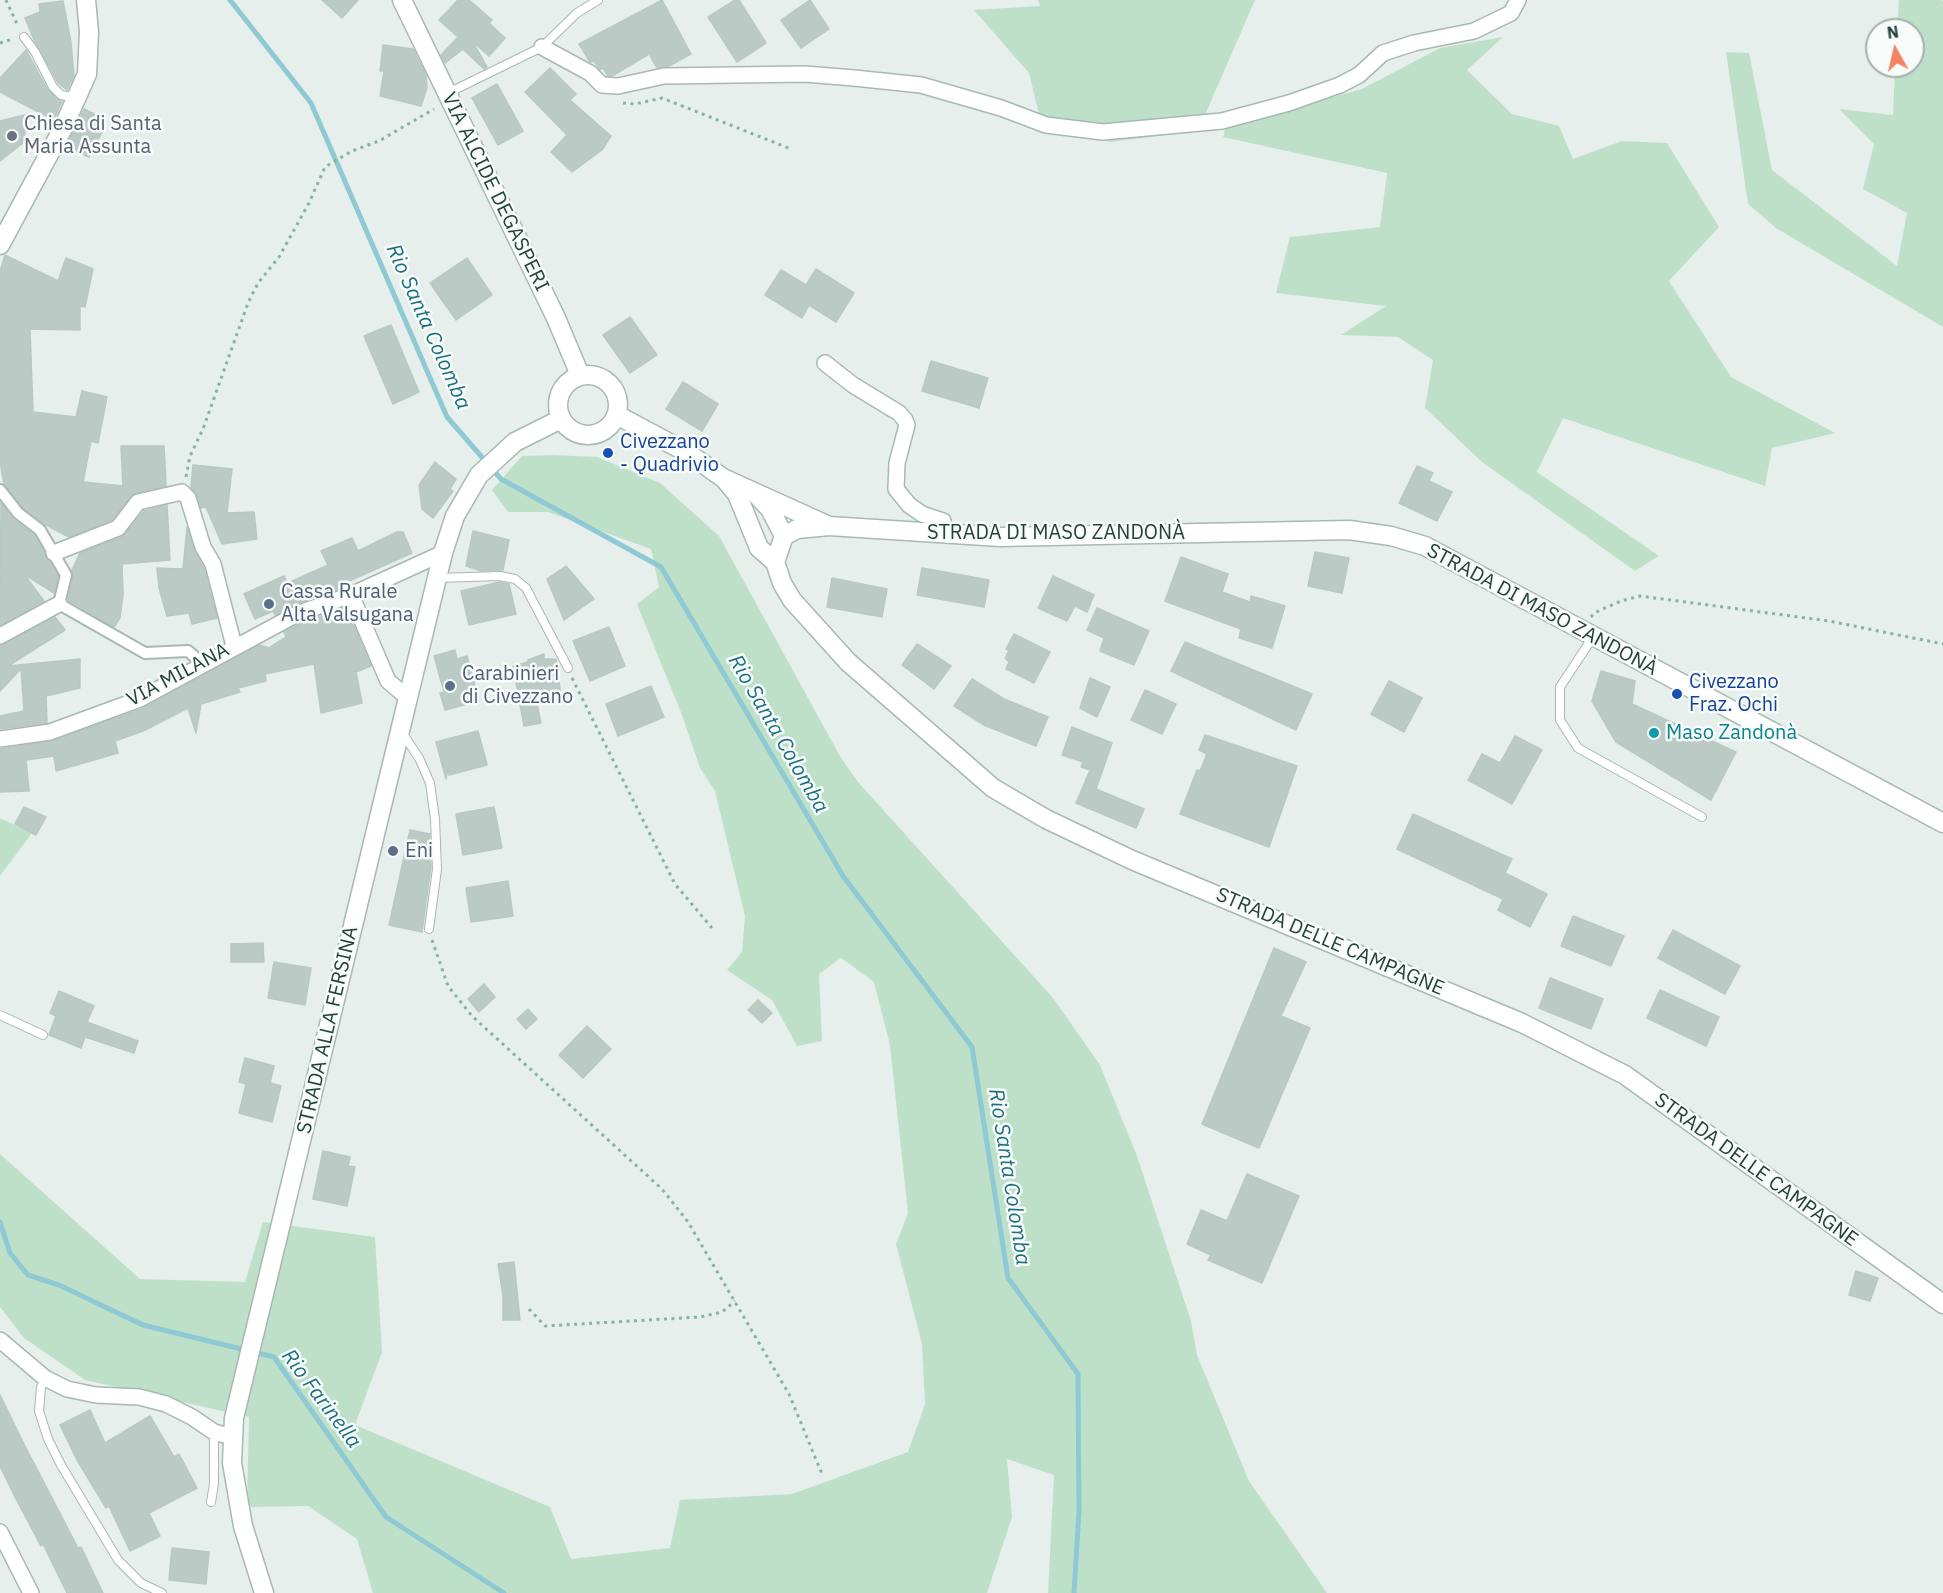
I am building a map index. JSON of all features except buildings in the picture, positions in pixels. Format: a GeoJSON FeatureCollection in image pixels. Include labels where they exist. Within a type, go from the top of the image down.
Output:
{"type":"FeatureCollection","features":[{"type":"Feature","properties":{"kind":"street"},"geometry":{"type":"LineString","coordinates":[[0,245],[62,130],[87,74],[90,32],[86,0]]}},
{"type":"Feature","properties":{"kind":"street"},"geometry":{"type":"LineString","coordinates":[[542,47],[590,73],[602,85],[618,86],[664,76],[805,74],[844,77],[921,86],[1001,108],[1046,125],[1103,132],[1222,121],[1289,103],[1340,85],[1359,75],[1383,53],[1414,43],[1474,31],[1511,13],[1518,0]]}},
{"type":"Feature","properties":{"kind":"street","name":"VIA ALCIDE DEGASPERI"},"geometry":{"type":"LineString","coordinates":[[407,3],[447,93],[556,318],[580,375]]}},
{"type":"Feature","properties":{"kind":"street"},"geometry":{"type":"LineString","coordinates":[[825,363],[853,385],[899,413],[905,420],[907,425],[897,463],[896,489],[909,506],[922,514],[943,520],[947,535]]}},
{"type":"Feature","properties":{"kind":"street"},"geometry":{"type":"LineString","coordinates":[[580,375],[596,376],[610,384],[618,399],[617,415],[609,427],[597,434],[583,435],[570,430],[561,419],[557,406],[560,393],[568,382],[580,375]]}},
{"type":"Feature","properties":{"kind":"street"},"geometry":{"type":"LineString","coordinates":[[617,415],[688,453],[723,478],[829,526]]}},
{"type":"Feature","properties":{"kind":"street","name":"STRADA ALLA FERSINA"},"geometry":{"type":"LineString","coordinates":[[264,1593],[243,1526],[232,1463],[232,1437],[239,1390],[279,1237],[443,553],[455,516],[479,475],[515,442],[561,419]]}},
{"type":"Feature","properties":{"kind":"street"},"geometry":{"type":"LineString","coordinates":[[723,478],[737,494],[759,548],[775,562],[784,536],[770,509],[754,493]]}},
{"type":"Feature","properties":{"kind":"street"},"geometry":{"type":"LineString","coordinates":[[0,490],[18,513],[40,530],[66,575],[59,604],[0,636]]}},
{"type":"Feature","properties":{"kind":"street"},"geometry":{"type":"LineString","coordinates":[[54,553],[118,528],[138,502],[182,492],[188,498],[203,547],[213,564],[234,645]]}},
{"type":"Feature","properties":{"kind":"street"},"geometry":{"type":"LineString","coordinates":[[746,517],[784,536]]}},
{"type":"Feature","properties":{"kind":"street","name":"STRADA DI MASO ZANDONÀ"},"geometry":{"type":"LineString","coordinates":[[784,536],[797,530],[829,526],[1000,537],[1349,530],[1391,536],[1425,546],[1943,823]]}},
{"type":"Feature","properties":{"kind":"street","name":"VIA MILANA"},"geometry":{"type":"LineString","coordinates":[[0,739],[50,732],[140,699],[234,645],[299,613],[351,595],[443,553]]}},
{"type":"Feature","properties":{"kind":"street","name":"STRADA DELLE CAMPAGNE"},"geometry":{"type":"LineString","coordinates":[[775,562],[782,583],[792,600],[848,662],[993,788],[1046,819],[1132,860],[1522,1023],[1625,1075],[1943,1304]]}},
{"type":"Feature","properties":{"kind":"street"},"geometry":{"type":"LineString","coordinates":[[351,595],[387,681],[408,698]]}},
{"type":"Feature","properties":{"kind":"street"},"geometry":{"type":"LineString","coordinates":[[59,604],[145,653],[188,651],[203,664]]}},
{"type":"Feature","properties":{"kind":"street"},"geometry":{"type":"LineString","coordinates":[[0,1340],[45,1378],[67,1389],[96,1395],[139,1397],[166,1404],[192,1417],[214,1432],[232,1437]]}},
{"type":"Feature","properties":{"kind":"street"},"geometry":{"type":"LineString","coordinates":[[0,1532],[31,1593]]}},
{"type":"Feature","properties":{"kind":"lane"},"geometry":{"type":"LineString","coordinates":[[447,93],[542,47],[577,13],[598,0]]}},
{"type":"Feature","properties":{"kind":"lane"},"geometry":{"type":"LineString","coordinates":[[24,38],[36,52],[53,87],[61,95],[77,98]]}},
{"type":"Feature","properties":{"kind":"lane"},"geometry":{"type":"LineString","coordinates":[[437,578],[500,576],[515,579],[526,588],[568,668]]}},
{"type":"Feature","properties":{"kind":"lane"},"geometry":{"type":"LineString","coordinates":[[1588,634],[1560,687],[1560,720],[1578,748],[1702,817]]}},
{"type":"Feature","properties":{"kind":"lane"},"geometry":{"type":"LineString","coordinates":[[400,730],[419,758],[430,783],[437,869],[429,929]]}},
{"type":"Feature","properties":{"kind":"lane"},"geometry":{"type":"LineString","coordinates":[[0,1015],[44,1035]]}},
{"type":"Feature","properties":{"kind":"lane"},"geometry":{"type":"LineString","coordinates":[[45,1378],[41,1387],[39,1411],[48,1439],[61,1465],[96,1528],[118,1560],[141,1583],[162,1593]]}},
{"type":"Feature","properties":{"kind":"lane"},"geometry":{"type":"LineString","coordinates":[[211,1502],[214,1484],[214,1432]]}},
{"type":"Feature","properties":{"kind":"path"},"geometry":{"type":"LineString","coordinates":[[6,0],[24,38]]}},
{"type":"Feature","properties":{"kind":"path"},"geometry":{"type":"LineString","coordinates":[[182,492],[190,456],[203,429],[248,303],[258,283],[279,257],[309,203],[325,167],[342,156],[379,141],[434,110],[447,93]]}},
{"type":"Feature","properties":{"kind":"path"},"geometry":{"type":"LineString","coordinates":[[622,102],[635,104],[662,98],[791,149]]}},
{"type":"Feature","properties":{"kind":"path"},"geometry":{"type":"LineString","coordinates":[[1588,634],[1594,613],[1640,596],[1797,615],[1943,644]]}},
{"type":"Feature","properties":{"kind":"path"},"geometry":{"type":"LineString","coordinates":[[568,668],[675,884],[712,928]]}},
{"type":"Feature","properties":{"kind":"path"},"geometry":{"type":"LineString","coordinates":[[429,929],[434,954],[448,986],[472,1016],[662,1189],[688,1222],[789,1394],[822,1474]]}},
{"type":"Feature","properties":{"kind":"path"},"geometry":{"type":"LineString","coordinates":[[529,1309],[545,1326],[700,1317],[722,1312],[735,1301]]}},
{"type":"Feature","properties":{"kind":"green space"},"geometry":{"type":"Polygon","coordinates":[[[1038,0],[1255,0],[1198,131],[1109,142],[1039,114],[1029,73],[974,10],[1040,6],[1038,0]]]}},
{"type":"Feature","properties":{"kind":"green space"},"geometry":{"type":"Polygon","coordinates":[[[1899,0],[1942,0],[1943,2],[1943,327],[1776,228],[1748,204],[1726,52],[1749,53],[1772,170],[1897,266],[1907,213],[1863,189],[1874,144],[1839,109],[1893,115],[1895,78],[1925,78],[1925,18],[1898,18],[1899,0]]]}},
{"type":"Feature","properties":{"kind":"green space"},"geometry":{"type":"Polygon","coordinates":[[[1503,37],[1467,70],[1512,114],[1559,126],[1573,159],[1622,141],[1667,143],[1719,227],[1669,281],[1731,377],[1835,433],[1772,448],[1765,486],[1563,418],[1537,472],[1659,556],[1635,571],[1482,462],[1425,408],[1433,360],[1398,337],[1341,335],[1386,306],[1276,293],[1290,237],[1380,227],[1387,173],[1223,137],[1226,127],[1362,89],[1440,48],[1503,37]]]}},
{"type":"Feature","properties":{"kind":"green space"},"geometry":{"type":"Polygon","coordinates":[[[522,456],[597,457],[660,483],[719,536],[841,758],[858,782],[1053,998],[1100,1065],[1137,1156],[1191,1321],[1197,1355],[1249,1481],[1327,1593],[1048,1593],[1054,1475],[1007,1459],[1012,1517],[987,1593],[373,1593],[357,1539],[308,1506],[247,1507],[249,1417],[85,1380],[24,1338],[0,1307],[0,1154],[140,1279],[245,1282],[263,1222],[375,1237],[382,1352],[355,1425],[550,1507],[571,1559],[670,1548],[680,1500],[792,1494],[908,1452],[925,1404],[922,1344],[896,1244],[908,1213],[890,1045],[874,982],[841,958],[819,974],[822,1041],[797,1046],[772,1000],[727,970],[742,952],[745,916],[715,791],[700,768],[682,715],[637,604],[659,587],[651,549],[548,512],[508,512],[492,490],[522,456]]]}},
{"type":"Feature","properties":{"kind":"green space"},"geometry":{"type":"Polygon","coordinates":[[[0,818],[32,833],[0,876],[0,818]]]}},
{"type":"Feature","properties":{"kind":"waterway","name":"Rio Santa Colomba"},"geometry":{"type":"LineString","coordinates":[[230,0],[311,103],[447,417],[501,479],[661,567],[843,876],[972,1047],[1008,1278],[1078,1374],[1079,1511],[1074,1593]]}},
{"type":"Feature","properties":{"kind":"waterway","name":"Rio Farinella"},"geometry":{"type":"LineString","coordinates":[[0,1222],[10,1253],[28,1275],[59,1285],[143,1325],[274,1357],[386,1517],[504,1593]]}},
{"type":"Feature","properties":{"kind":"place","name":"Chiesa di Santa Maria Assunta"},"geometry":{"type":"Point","coordinates":[12,136]}},
{"type":"Feature","properties":{"kind":"place","name":"Civezzano - Quadrivio"},"geometry":{"type":"Point","coordinates":[608,453]}},
{"type":"Feature","properties":{"kind":"place","name":"Cassa Rurale Alta Valsugana"},"geometry":{"type":"Point","coordinates":[269,604]}},
{"type":"Feature","properties":{"kind":"place","name":"Carabinieri di Civezzano"},"geometry":{"type":"Point","coordinates":[450,686]}},
{"type":"Feature","properties":{"kind":"place","name":"Civezzano Fraz. Ochi"},"geometry":{"type":"Point","coordinates":[1677,694]}},
{"type":"Feature","properties":{"kind":"place","name":"Maso Zandonà"},"geometry":{"type":"Point","coordinates":[1654,733]}},
{"type":"Feature","properties":{"kind":"place","name":"Eni"},"geometry":{"type":"Point","coordinates":[393,851]}}]}
